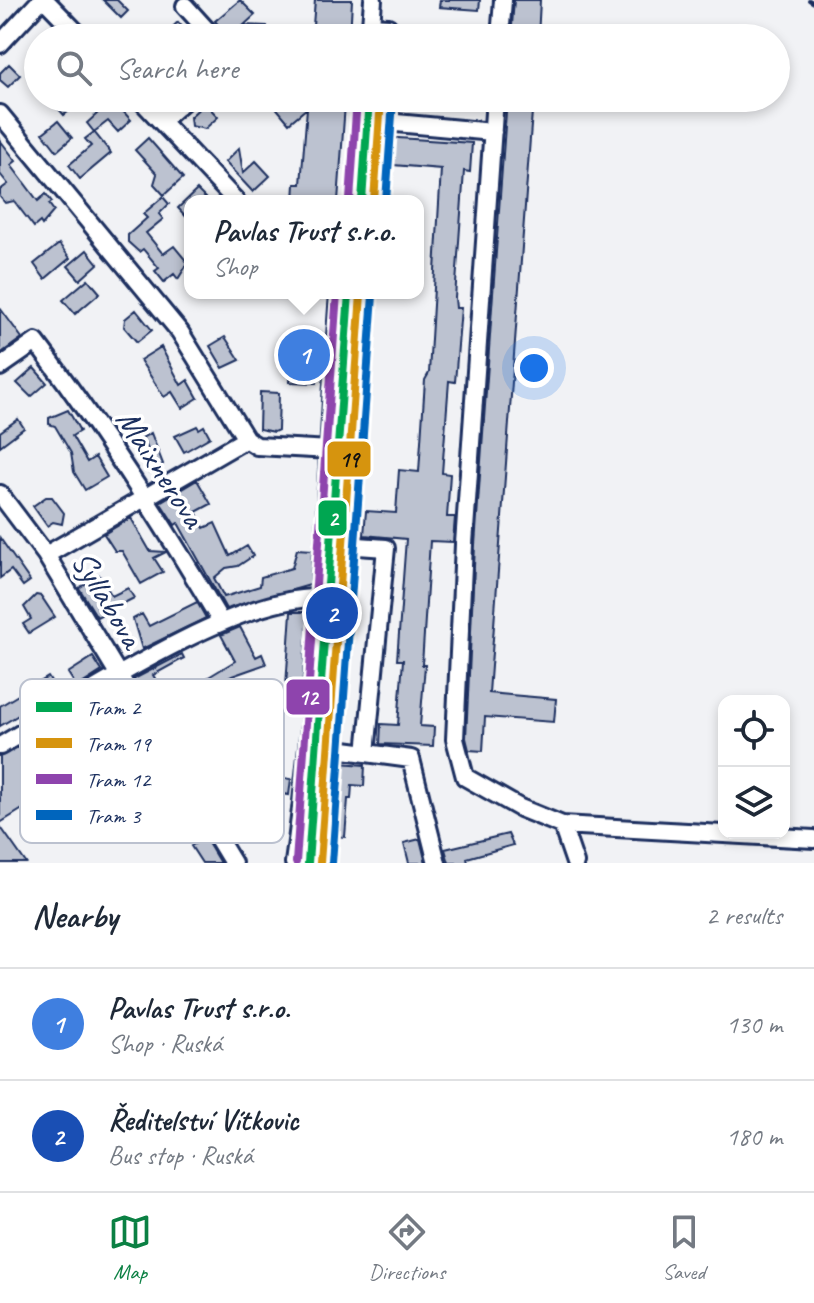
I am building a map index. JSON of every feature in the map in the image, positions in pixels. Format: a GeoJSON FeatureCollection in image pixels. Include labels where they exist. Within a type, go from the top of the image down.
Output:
{"type":"FeatureCollection","features":[{"type":"Feature","properties":{"kind":"street"},"geometry":{"type":"LineString","coordinates":[[0,44],[43,0],[68,24]]}},
{"type":"Feature","properties":{"kind":"street"},"geometry":{"type":"LineString","coordinates":[[372,24],[373,0]]}},
{"type":"Feature","properties":{"kind":"street"},"geometry":{"type":"LineString","coordinates":[[501,24],[503,0]]}},
{"type":"Feature","properties":{"kind":"street"},"geometry":{"type":"LineString","coordinates":[[185,6],[201,24]]}},
{"type":"Feature","properties":{"kind":"street"},"geometry":{"type":"LineString","coordinates":[[152,112],[230,195]]}},
{"type":"Feature","properties":{"kind":"street"},"geometry":{"type":"LineString","coordinates":[[161,121],[171,112]]}},
{"type":"Feature","properties":{"kind":"street"},"geometry":{"type":"LineString","coordinates":[[358,195],[365,112]]}},
{"type":"Feature","properties":{"kind":"street"},"geometry":{"type":"LineString","coordinates":[[385,122],[388,112]]}},
{"type":"Feature","properties":{"kind":"street"},"geometry":{"type":"LineString","coordinates":[[494,112],[464,544],[455,739],[465,777],[520,808],[562,825],[814,839]]}},
{"type":"Feature","properties":{"kind":"street"},"geometry":{"type":"LineString","coordinates":[[0,114],[180,332],[246,439],[257,446],[331,450]]}},
{"type":"Feature","properties":{"kind":"street"},"geometry":{"type":"LineString","coordinates":[[364,120],[493,132]]}},
{"type":"Feature","properties":{"kind":"street"},"geometry":{"type":"LineString","coordinates":[[294,863],[308,762],[321,598],[339,299]]}},
{"type":"Feature","properties":{"kind":"street"},"geometry":{"type":"LineString","coordinates":[[319,863],[361,299]]}},
{"type":"Feature","properties":{"kind":"street","name":"Maixnerova"},"geometry":{"type":"LineString","coordinates":[[0,367],[36,342],[76,393],[146,496],[221,622]]}},
{"type":"Feature","properties":{"kind":"street"},"geometry":{"type":"LineString","coordinates":[[46,555],[246,439]]}},
{"type":"Feature","properties":{"kind":"street","name":"Syllabova"},"geometry":{"type":"LineString","coordinates":[[0,494],[46,555],[121,679]]}},
{"type":"Feature","properties":{"kind":"street"},"geometry":{"type":"LineString","coordinates":[[344,545],[386,548],[366,753]]}},
{"type":"Feature","properties":{"kind":"street"},"geometry":{"type":"LineString","coordinates":[[114,679],[221,622],[291,600],[321,598]]}},
{"type":"Feature","properties":{"kind":"street"},"geometry":{"type":"LineString","coordinates":[[0,746],[20,734]]}},
{"type":"Feature","properties":{"kind":"street"},"geometry":{"type":"LineString","coordinates":[[329,748],[411,759],[437,863]]}},
{"type":"Feature","properties":{"kind":"street"},"geometry":{"type":"LineString","coordinates":[[562,825],[575,863]]}},
{"type":"Feature","properties":{"kind":"street","name":"Syllabova"},"geometry":{"type":"LineString","coordinates":[[221,843],[233,863]]}},
{"type":"Feature","properties":{"kind":"building"},"geometry":{"type":"Polygon","coordinates":[[[103,0],[117,0],[128,11],[121,18],[103,0]]]}},
{"type":"Feature","properties":{"kind":"building"},"geometry":{"type":"Polygon","coordinates":[[[240,0],[255,15],[245,24],[217,24],[215,21],[240,0]]]}},
{"type":"Feature","properties":{"kind":"building"},"geometry":{"type":"Polygon","coordinates":[[[315,0],[352,0],[351,24],[313,24],[315,0]]]}},
{"type":"Feature","properties":{"kind":"building"},"geometry":{"type":"Polygon","coordinates":[[[440,0],[480,0],[479,10],[439,7],[440,0]]]}},
{"type":"Feature","properties":{"kind":"building"},"geometry":{"type":"Polygon","coordinates":[[[514,0],[540,0],[539,24],[512,24],[514,0]]]}},
{"type":"Feature","properties":{"kind":"building"},"geometry":{"type":"Polygon","coordinates":[[[9,64],[20,75],[8,87],[0,80],[0,73],[9,64]]]}},
{"type":"Feature","properties":{"kind":"building"},"geometry":{"type":"Polygon","coordinates":[[[95,112],[124,112],[131,120],[118,132],[108,121],[94,132],[87,123],[97,114],[95,112]]]}},
{"type":"Feature","properties":{"kind":"building"},"geometry":{"type":"Polygon","coordinates":[[[195,112],[213,112],[218,117],[205,129],[191,126],[190,117],[195,112]]]}},
{"type":"Feature","properties":{"kind":"building"},"geometry":{"type":"Polygon","coordinates":[[[280,112],[302,112],[289,123],[280,112]]]}},
{"type":"Feature","properties":{"kind":"building"},"geometry":{"type":"Polygon","coordinates":[[[307,112],[344,112],[338,195],[294,195],[295,184],[301,184],[307,112]]]}},
{"type":"Feature","properties":{"kind":"building"},"geometry":{"type":"Polygon","coordinates":[[[506,112],[532,112],[489,693],[556,699],[554,722],[485,717],[483,751],[469,750],[466,738],[475,545],[506,112]]]}},
{"type":"Feature","properties":{"kind":"building"},"geometry":{"type":"Polygon","coordinates":[[[58,121],[72,138],[57,151],[43,133],[58,121]]]}},
{"type":"Feature","properties":{"kind":"building"},"geometry":{"type":"Polygon","coordinates":[[[94,132],[111,153],[80,179],[69,165],[91,146],[85,139],[94,132]]]}},
{"type":"Feature","properties":{"kind":"building"},"geometry":{"type":"Polygon","coordinates":[[[383,137],[472,143],[470,172],[464,171],[455,298],[456,308],[461,308],[455,382],[449,381],[442,473],[450,474],[447,517],[455,517],[453,542],[430,541],[420,726],[434,727],[433,746],[380,744],[381,724],[398,725],[403,660],[397,660],[406,539],[364,535],[366,511],[396,513],[399,470],[419,472],[425,380],[429,373],[441,169],[381,164],[383,137]]]}},
{"type":"Feature","properties":{"kind":"building"},"geometry":{"type":"Polygon","coordinates":[[[148,138],[183,178],[164,195],[154,184],[157,174],[135,150],[148,138]]]}},
{"type":"Feature","properties":{"kind":"building"},"geometry":{"type":"Polygon","coordinates":[[[0,140],[16,161],[11,165],[38,201],[46,194],[52,202],[49,204],[54,211],[42,225],[40,222],[34,227],[14,201],[5,203],[0,197],[0,190],[8,184],[0,174],[0,140]]]}},
{"type":"Feature","properties":{"kind":"building"},"geometry":{"type":"Polygon","coordinates":[[[239,148],[243,173],[256,161],[270,176],[253,192],[225,162],[239,148]]]}},
{"type":"Feature","properties":{"kind":"building"},"geometry":{"type":"Polygon","coordinates":[[[163,197],[169,204],[159,214],[163,219],[146,233],[163,254],[174,246],[184,258],[184,269],[178,279],[174,274],[164,282],[155,271],[159,268],[143,249],[139,252],[128,242],[128,235],[147,218],[143,214],[163,197]]]}},
{"type":"Feature","properties":{"kind":"building"},"geometry":{"type":"Polygon","coordinates":[[[59,244],[70,258],[45,279],[34,264],[59,244]]]}},
{"type":"Feature","properties":{"kind":"building"},"geometry":{"type":"Polygon","coordinates":[[[87,250],[98,264],[80,280],[68,266],[87,250]]]}},
{"type":"Feature","properties":{"kind":"building"},"geometry":{"type":"Polygon","coordinates":[[[88,279],[100,293],[75,314],[63,300],[88,279]]]}},
{"type":"Feature","properties":{"kind":"building"},"geometry":{"type":"Polygon","coordinates":[[[0,308],[22,338],[0,354],[0,308]]]}},
{"type":"Feature","properties":{"kind":"building"},"geometry":{"type":"Polygon","coordinates":[[[136,310],[152,330],[137,342],[124,327],[125,319],[136,310]]]}},
{"type":"Feature","properties":{"kind":"building"},"geometry":{"type":"Polygon","coordinates":[[[294,332],[321,333],[317,383],[290,382],[294,332]]]}},
{"type":"Feature","properties":{"kind":"building"},"geometry":{"type":"Polygon","coordinates":[[[225,337],[240,360],[223,368],[210,346],[225,337]]]}},
{"type":"Feature","properties":{"kind":"building"},"geometry":{"type":"Polygon","coordinates":[[[161,347],[181,385],[188,380],[198,398],[182,408],[172,392],[164,397],[140,360],[161,347]]]}},
{"type":"Feature","properties":{"kind":"building"},"geometry":{"type":"Polygon","coordinates":[[[34,368],[47,383],[31,397],[17,383],[34,368]]]}},
{"type":"Feature","properties":{"kind":"building"},"geometry":{"type":"Polygon","coordinates":[[[260,392],[279,393],[278,430],[274,432],[259,429],[260,392]]]}},
{"type":"Feature","properties":{"kind":"building"},"geometry":{"type":"Polygon","coordinates":[[[68,410],[80,431],[72,436],[87,462],[95,457],[107,477],[85,490],[74,472],[71,453],[55,426],[49,424],[49,418],[68,410]]]}},
{"type":"Feature","properties":{"kind":"building"},"geometry":{"type":"Polygon","coordinates":[[[18,419],[24,428],[0,446],[0,432],[18,419]]]}},
{"type":"Feature","properties":{"kind":"building"},"geometry":{"type":"Polygon","coordinates":[[[197,426],[199,429],[204,426],[210,437],[184,452],[175,436],[197,426]]]}},
{"type":"Feature","properties":{"kind":"building"},"geometry":{"type":"Polygon","coordinates":[[[151,433],[163,464],[150,472],[141,457],[150,453],[142,438],[151,433]]]}},
{"type":"Feature","properties":{"kind":"building"},"geometry":{"type":"Polygon","coordinates":[[[197,480],[211,504],[196,512],[204,528],[215,523],[230,556],[247,546],[253,556],[238,566],[226,568],[214,578],[224,597],[260,586],[261,577],[292,568],[297,549],[312,550],[310,585],[226,609],[178,523],[175,525],[160,502],[197,480]]]}},
{"type":"Feature","properties":{"kind":"building"},"geometry":{"type":"Polygon","coordinates":[[[46,497],[52,497],[64,513],[62,524],[53,522],[47,526],[33,506],[46,497]]]}},
{"type":"Feature","properties":{"kind":"building"},"geometry":{"type":"Polygon","coordinates":[[[131,518],[150,551],[166,552],[154,558],[163,572],[141,584],[122,551],[115,551],[104,534],[131,518]]]}},
{"type":"Feature","properties":{"kind":"building"},"geometry":{"type":"Polygon","coordinates":[[[0,538],[30,581],[23,586],[11,570],[0,578],[0,538]]]}},
{"type":"Feature","properties":{"kind":"building"},"geometry":{"type":"Polygon","coordinates":[[[99,575],[112,596],[128,588],[134,598],[97,617],[79,588],[99,575]]]}},
{"type":"Feature","properties":{"kind":"building"},"geometry":{"type":"Polygon","coordinates":[[[36,595],[41,596],[55,617],[29,633],[23,624],[31,619],[24,607],[36,595]]]}},
{"type":"Feature","properties":{"kind":"building"},"geometry":{"type":"Polygon","coordinates":[[[197,602],[206,618],[142,649],[133,619],[142,614],[149,626],[197,602]]]}},
{"type":"Feature","properties":{"kind":"building"},"geometry":{"type":"Polygon","coordinates":[[[291,612],[308,612],[302,687],[286,686],[291,612]]]}},
{"type":"Feature","properties":{"kind":"building"},"geometry":{"type":"Polygon","coordinates":[[[240,627],[256,657],[262,654],[266,664],[227,679],[205,679],[235,661],[221,635],[240,627]]]}},
{"type":"Feature","properties":{"kind":"building"},"geometry":{"type":"Polygon","coordinates":[[[182,654],[184,658],[153,675],[155,679],[134,679],[182,654]]]}},
{"type":"Feature","properties":{"kind":"building"},"geometry":{"type":"Polygon","coordinates":[[[93,657],[102,671],[90,679],[72,679],[68,673],[93,657]]]}},
{"type":"Feature","properties":{"kind":"building"},"geometry":{"type":"Polygon","coordinates":[[[20,694],[20,714],[0,726],[0,706],[20,694]]]}},
{"type":"Feature","properties":{"kind":"building"},"geometry":{"type":"Polygon","coordinates":[[[20,745],[20,811],[0,823],[0,757],[20,745]]]}},
{"type":"Feature","properties":{"kind":"building"},"geometry":{"type":"Polygon","coordinates":[[[340,763],[365,765],[364,786],[352,785],[351,799],[348,799],[345,837],[333,836],[340,763]]]}},
{"type":"Feature","properties":{"kind":"building"},"geometry":{"type":"Polygon","coordinates":[[[284,778],[291,779],[289,795],[284,794],[284,778]]]}},
{"type":"Feature","properties":{"kind":"building"},"geometry":{"type":"Polygon","coordinates":[[[0,826],[26,863],[0,863],[0,826]]]}},
{"type":"Feature","properties":{"kind":"building"},"geometry":{"type":"Polygon","coordinates":[[[508,834],[513,845],[467,858],[468,863],[449,863],[445,849],[508,834]]]}},
{"type":"Feature","properties":{"kind":"building"},"geometry":{"type":"Polygon","coordinates":[[[420,839],[426,863],[409,863],[404,843],[420,839]]]}},
{"type":"Feature","properties":{"kind":"building"},"geometry":{"type":"Polygon","coordinates":[[[208,843],[220,863],[202,863],[191,846],[208,843]]]}},
{"type":"Feature","properties":{"kind":"railway"},"geometry":{"type":"LineString","coordinates":[[809,0],[814,3]]}},
{"type":"Feature","properties":{"kind":"tram line","name":"12"},"geometry":{"type":"LineString","coordinates":[[350,195],[356,112]]}},
{"type":"Feature","properties":{"kind":"tram line","name":"2"},"geometry":{"type":"LineString","coordinates":[[362,195],[368,112]]}},
{"type":"Feature","properties":{"kind":"tram line","name":"19"},"geometry":{"type":"LineString","coordinates":[[374,195],[380,112]]}},
{"type":"Feature","properties":{"kind":"tram line","name":"3"},"geometry":{"type":"LineString","coordinates":[[386,195],[392,112]]}},
{"type":"Feature","properties":{"kind":"tram line","name":"12"},"geometry":{"type":"LineString","coordinates":[[296,862],[337,299]]}},
{"type":"Feature","properties":{"kind":"tram line","name":"2"},"geometry":{"type":"LineString","coordinates":[[308,863],[349,299]]}},
{"type":"Feature","properties":{"kind":"tram line","name":"19"},"geometry":{"type":"LineString","coordinates":[[320,863],[361,299]]}},
{"type":"Feature","properties":{"kind":"tram line","name":"3"},"geometry":{"type":"LineString","coordinates":[[332,863],[373,299]]}},
{"type":"Feature","properties":{"kind":"place","name":"Pavlas Trust s.r.o."},"geometry":{"type":"Point","coordinates":[304,355]}},
{"type":"Feature","properties":{"kind":"place","name":"Ředitelství Vítkovic"},"geometry":{"type":"Point","coordinates":[332,613]}}]}
